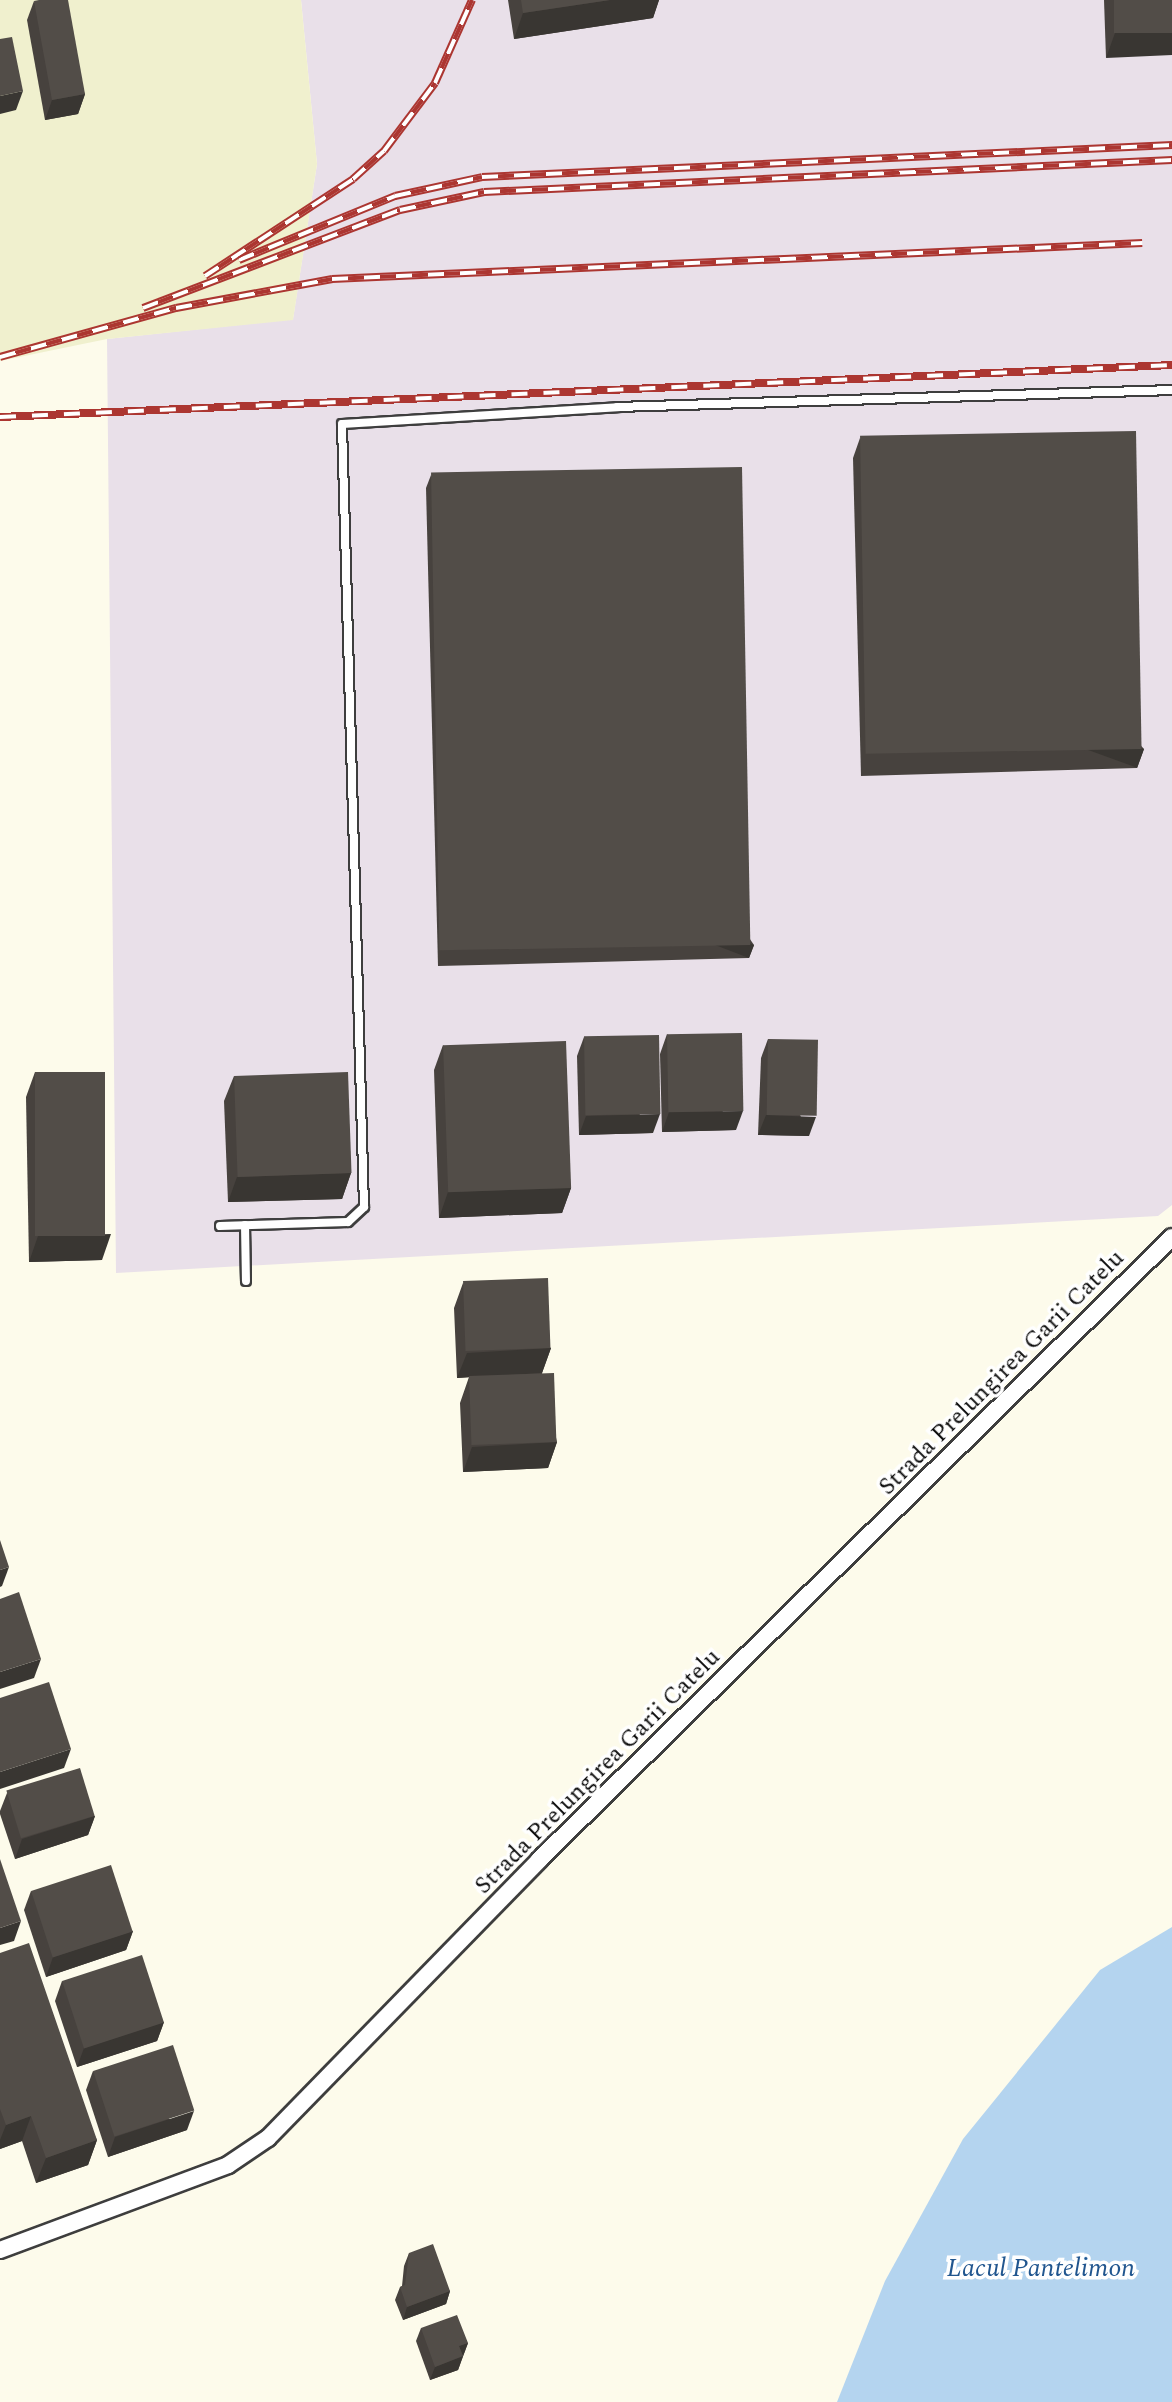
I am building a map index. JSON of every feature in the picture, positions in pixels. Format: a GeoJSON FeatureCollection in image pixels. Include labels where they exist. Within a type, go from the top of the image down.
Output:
{"type":"FeatureCollection","features":[{"type":"Feature","properties":{"kind":"street","name":"Strada Prelungirea Garii Catelu"},"geometry":{"type":"LineString","coordinates":[[0,2250],[228,2165],[268,2138],[539,1860],[1172,1237]]}},
{"type":"Feature","properties":{"kind":"lane"},"geometry":{"type":"LineString","coordinates":[[220,1226],[348,1222],[364,1207],[342,424],[617,407],[1172,390]]}},
{"type":"Feature","properties":{"kind":"lane"},"geometry":{"type":"LineString","coordinates":[[245,1225],[246,1281]]}},
{"type":"Feature","properties":{"kind":"shaded area"},"geometry":{"type":"Polygon","coordinates":[[[301,0],[1172,0],[1172,1205],[1158,1216],[116,1273],[107,339],[293,319],[317,164],[301,0]]]}},
{"type":"Feature","properties":{"kind":"green space"},"geometry":{"type":"Polygon","coordinates":[[[0,0],[301,0],[317,164],[293,320],[107,339],[0,361],[0,0]]]}},
{"type":"Feature","properties":{"kind":"water","name":"Lacul Pantelimon"},"geometry":{"type":"Polygon","coordinates":[[[1172,1927],[1172,2402],[837,2402],[885,2281],[963,2139],[1100,1970],[1172,1927]]]}},
{"type":"Feature","properties":{"kind":"building"},"geometry":{"type":"Polygon","coordinates":[[[68,0],[85,94],[52,100],[34,1],[68,0]]]}},
{"type":"Feature","properties":{"kind":"building"},"geometry":{"type":"Polygon","coordinates":[[[521,0],[610,0],[523,13],[521,0]]]}},
{"type":"Feature","properties":{"kind":"building"},"geometry":{"type":"Polygon","coordinates":[[[1114,0],[1172,0],[1172,33],[1114,33],[1114,0]]]}},
{"type":"Feature","properties":{"kind":"building"},"geometry":{"type":"Polygon","coordinates":[[[12,37],[23,91],[0,96],[0,39],[12,37]]]}},
{"type":"Feature","properties":{"kind":"building"},"geometry":{"type":"Polygon","coordinates":[[[1136,431],[1142,749],[866,754],[860,436],[1136,431]]]}},
{"type":"Feature","properties":{"kind":"building"},"geometry":{"type":"Polygon","coordinates":[[[742,467],[750,945],[439,950],[431,472],[742,467]]]}},
{"type":"Feature","properties":{"kind":"building"},"geometry":{"type":"Polygon","coordinates":[[[742,1033],[743,1111],[668,1112],[667,1034],[742,1033]]]}},
{"type":"Feature","properties":{"kind":"building"},"geometry":{"type":"Polygon","coordinates":[[[659,1035],[660,1114],[585,1115],[584,1036],[659,1035]]]}},
{"type":"Feature","properties":{"kind":"building"},"geometry":{"type":"Polygon","coordinates":[[[768,1039],[818,1040],[817,1116],[767,1115],[768,1039]]]}},
{"type":"Feature","properties":{"kind":"building"},"geometry":{"type":"Polygon","coordinates":[[[566,1041],[571,1188],[448,1192],[443,1045],[566,1041]]]}},
{"type":"Feature","properties":{"kind":"building"},"geometry":{"type":"Polygon","coordinates":[[[35,1072],[105,1072],[105,1236],[35,1236],[35,1072]]]}},
{"type":"Feature","properties":{"kind":"building"},"geometry":{"type":"Polygon","coordinates":[[[348,1072],[352,1173],[238,1177],[234,1076],[348,1072]]]}},
{"type":"Feature","properties":{"kind":"building"},"geometry":{"type":"Polygon","coordinates":[[[548,1278],[550,1348],[465,1351],[463,1281],[548,1278]]]}},
{"type":"Feature","properties":{"kind":"building"},"geometry":{"type":"Polygon","coordinates":[[[554,1373],[556,1442],[471,1445],[469,1376],[554,1373]]]}},
{"type":"Feature","properties":{"kind":"building"},"geometry":{"type":"Polygon","coordinates":[[[0,1540],[9,1567],[0,1570],[0,1540]]]}},
{"type":"Feature","properties":{"kind":"building"},"geometry":{"type":"Polygon","coordinates":[[[19,1592],[41,1659],[0,1672],[0,1599],[19,1592]]]}},
{"type":"Feature","properties":{"kind":"building"},"geometry":{"type":"Polygon","coordinates":[[[49,1682],[71,1749],[0,1772],[0,1698],[49,1682]]]}},
{"type":"Feature","properties":{"kind":"building"},"geometry":{"type":"Polygon","coordinates":[[[80,1768],[95,1816],[21,1838],[6,1791],[80,1768]]]}},
{"type":"Feature","properties":{"kind":"building"},"geometry":{"type":"Polygon","coordinates":[[[0,1859],[21,1921],[0,1928],[0,1859]]]}},
{"type":"Feature","properties":{"kind":"building"},"geometry":{"type":"Polygon","coordinates":[[[111,1865],[133,1932],[53,1958],[31,1891],[111,1865]]]}},
{"type":"Feature","properties":{"kind":"building"},"geometry":{"type":"Polygon","coordinates":[[[29,1943],[97,2140],[46,2158],[31,2116],[6,2125],[0,2109],[0,1953],[29,1943]]]}},
{"type":"Feature","properties":{"kind":"building"},"geometry":{"type":"Polygon","coordinates":[[[142,1955],[164,2023],[84,2048],[62,1981],[142,1955]]]}},
{"type":"Feature","properties":{"kind":"building"},"geometry":{"type":"Polygon","coordinates":[[[173,2045],[194,2111],[114,2137],[93,2071],[173,2045]]]}},
{"type":"Feature","properties":{"kind":"building"},"geometry":{"type":"Polygon","coordinates":[[[433,2244],[450,2291],[407,2307],[400,2287],[405,2285],[409,2253],[433,2244]]]}},
{"type":"Feature","properties":{"kind":"building"},"geometry":{"type":"Polygon","coordinates":[[[457,2315],[468,2343],[459,2346],[463,2356],[435,2367],[421,2328],[457,2315]]]}},
{"type":"Feature","properties":{"kind":"railway"},"geometry":{"type":"LineString","coordinates":[[205,276],[353,179],[384,151],[435,83],[472,0]]}},
{"type":"Feature","properties":{"kind":"railway"},"geometry":{"type":"LineString","coordinates":[[239,260],[395,196],[482,177],[1172,145]]}},
{"type":"Feature","properties":{"kind":"railway"},"geometry":{"type":"LineString","coordinates":[[143,308],[400,210],[484,192],[1172,160]]}},
{"type":"Feature","properties":{"kind":"railway"},"geometry":{"type":"LineString","coordinates":[[0,357],[176,308],[332,279],[1142,243]]}},
{"type":"Feature","properties":{"kind":"railway"},"geometry":{"type":"LineString","coordinates":[[0,417],[1172,365]]}}]}
